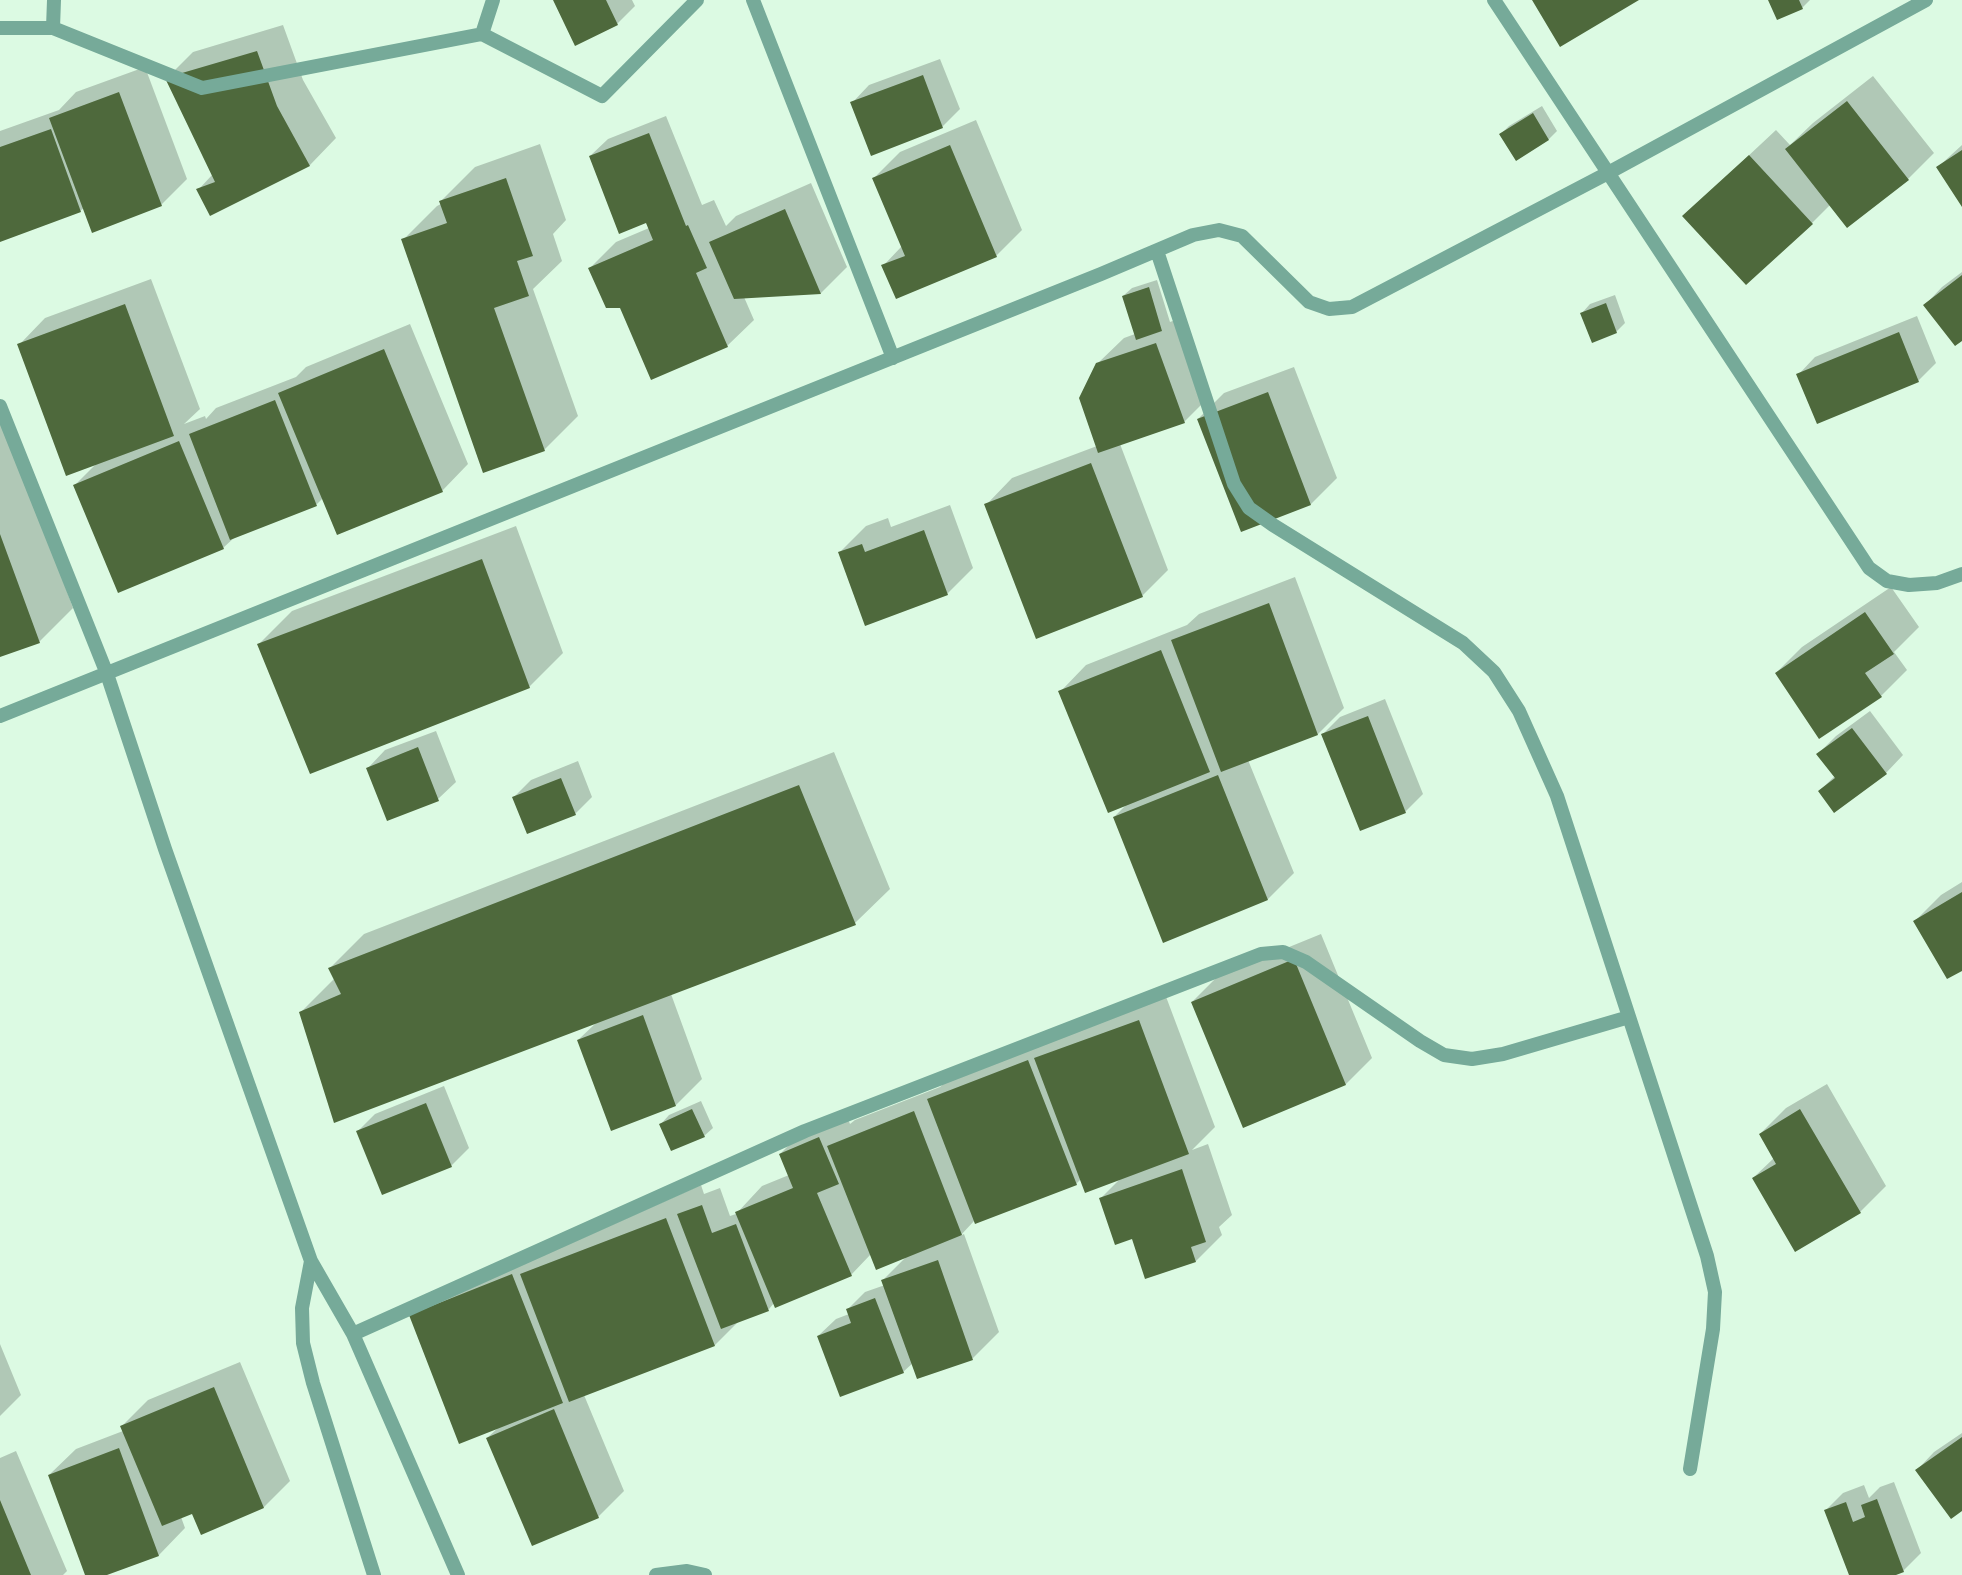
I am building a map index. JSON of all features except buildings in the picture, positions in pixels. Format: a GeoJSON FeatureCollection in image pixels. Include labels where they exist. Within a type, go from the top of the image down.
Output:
{"type":"FeatureCollection","features":[{"type":"Feature","properties":{"kind":"street"},"geometry":{"type":"LineString","coordinates":[[53,28],[54,0]]}},
{"type":"Feature","properties":{"kind":"street"},"geometry":{"type":"LineString","coordinates":[[482,34],[493,0]]}},
{"type":"Feature","properties":{"kind":"street"},"geometry":{"type":"LineString","coordinates":[[0,28],[53,28],[202,88],[482,34],[602,96],[697,0]]}},
{"type":"Feature","properties":{"kind":"street"},"geometry":{"type":"LineString","coordinates":[[753,0],[893,358]]}},
{"type":"Feature","properties":{"kind":"street"},"geometry":{"type":"LineString","coordinates":[[1494,0],[1869,568],[1887,582],[1909,585],[1937,583],[1962,574]]}},
{"type":"Feature","properties":{"kind":"street"},"geometry":{"type":"LineString","coordinates":[[0,716],[1157,252],[1193,235],[1219,230],[1242,236],[1309,302],[1329,309],[1352,307],[1608,173],[1926,0]]}},
{"type":"Feature","properties":{"kind":"street"},"geometry":{"type":"LineString","coordinates":[[1157,252],[1234,484],[1248,508],[1463,643],[1494,672],[1518,711],[1557,796],[1707,1256],[1715,1292],[1713,1329],[1690,1469]]}},
{"type":"Feature","properties":{"kind":"street"},"geometry":{"type":"LineString","coordinates":[[0,406],[107,674],[168,859],[311,1261],[353,1334],[458,1575]]}},
{"type":"Feature","properties":{"kind":"street"},"geometry":{"type":"LineString","coordinates":[[353,1334],[805,1131],[1261,954],[1283,952],[1306,962],[1420,1041],[1444,1055],[1472,1059],[1503,1054],[1629,1017]]}},
{"type":"Feature","properties":{"kind":"street"},"geometry":{"type":"LineString","coordinates":[[311,1261],[302,1308],[303,1344],[313,1383],[374,1575]]}},
{"type":"Feature","properties":{"kind":"street"},"geometry":{"type":"LineString","coordinates":[[656,1575],[687,1571],[705,1575]]}}]}
